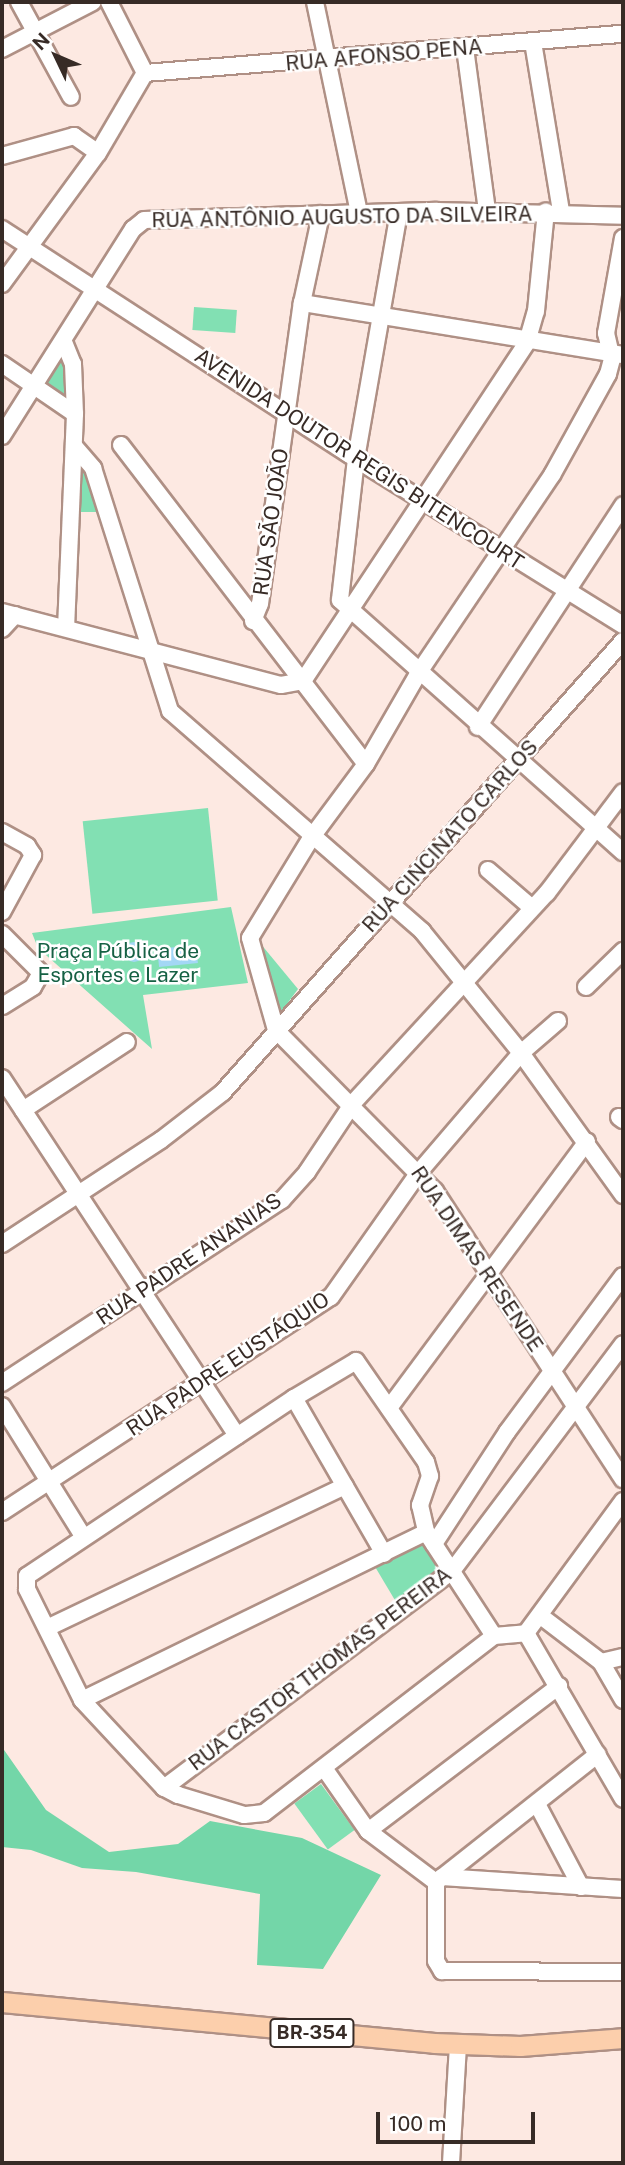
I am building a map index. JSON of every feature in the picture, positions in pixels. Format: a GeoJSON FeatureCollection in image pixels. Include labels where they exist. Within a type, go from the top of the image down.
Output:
{"type":"FeatureCollection","features":[{"type":"Feature","properties":{"kind":"main road","name":"BR-354"},"geometry":{"type":"LineString","coordinates":[[2,2002],[458,2044],[520,2046],[623,2039]]}},
{"type":"Feature","properties":{"kind":"street"},"geometry":{"type":"LineString","coordinates":[[19,2],[71,97]]}},
{"type":"Feature","properties":{"kind":"street"},"geometry":{"type":"LineString","coordinates":[[2,49],[93,2]]}},
{"type":"Feature","properties":{"kind":"street"},"geometry":{"type":"LineString","coordinates":[[2,284],[27,245],[98,153],[145,73],[110,2]]}},
{"type":"Feature","properties":{"kind":"street"},"geometry":{"type":"LineString","coordinates":[[315,2],[359,213]]}},
{"type":"Feature","properties":{"kind":"street","name":"RUA AFONSO PENA"},"geometry":{"type":"LineString","coordinates":[[145,73],[623,34]]}},
{"type":"Feature","properties":{"kind":"street"},"geometry":{"type":"LineString","coordinates":[[2,629],[8,613],[281,685],[303,681],[527,342],[536,311],[554,211],[533,42]]}},
{"type":"Feature","properties":{"kind":"street"},"geometry":{"type":"LineString","coordinates":[[465,48],[487,212]]}},
{"type":"Feature","properties":{"kind":"street"},"geometry":{"type":"LineString","coordinates":[[2,156],[74,136],[98,153]]}},
{"type":"Feature","properties":{"kind":"street","name":"RUA ANTÔNIO AUGUSTO DA SILVEIRA"},"geometry":{"type":"LineString","coordinates":[[97,289],[133,229],[144,220],[399,212],[554,211],[623,216]]}},
{"type":"Feature","properties":{"kind":"street"},"geometry":{"type":"LineString","coordinates":[[399,212],[356,459],[338,592],[348,612],[623,852]]}},
{"type":"Feature","properties":{"kind":"street","name":"RUA SÃO JOÃO"},"geometry":{"type":"LineString","coordinates":[[253,621],[260,604],[302,303],[321,214]]}},
{"type":"Feature","properties":{"kind":"street","name":"AVENIDA DOUTOR REGIS BITENCOURT"},"geometry":{"type":"LineString","coordinates":[[2,229],[356,459],[567,593],[623,625]]}},
{"type":"Feature","properties":{"kind":"street"},"geometry":{"type":"LineString","coordinates":[[617,353],[606,333],[623,238]]}},
{"type":"Feature","properties":{"kind":"street"},"geometry":{"type":"LineString","coordinates":[[2,436],[97,289]]}},
{"type":"Feature","properties":{"kind":"street"},"geometry":{"type":"LineString","coordinates":[[302,303],[527,342],[617,353]]}},
{"type":"Feature","properties":{"kind":"street"},"geometry":{"type":"LineString","coordinates":[[64,342],[74,364],[75,414],[66,628]]}},
{"type":"Feature","properties":{"kind":"street"},"geometry":{"type":"LineString","coordinates":[[276,1030],[250,938],[311,838],[366,764],[418,674],[552,475],[602,386],[617,353]]}},
{"type":"Feature","properties":{"kind":"street"},"geometry":{"type":"LineString","coordinates":[[2,365],[75,414]]}},
{"type":"Feature","properties":{"kind":"street"},"geometry":{"type":"LineString","coordinates":[[121,444],[253,621],[366,764]]}},
{"type":"Feature","properties":{"kind":"street"},"geometry":{"type":"LineString","coordinates":[[75,447],[93,468],[170,711],[311,838],[390,902],[438,948],[521,1052],[623,1195]]}},
{"type":"Feature","properties":{"kind":"street"},"geometry":{"type":"LineString","coordinates":[[478,727],[623,505]]}},
{"type":"Feature","properties":{"kind":"street","name":"RUA CINCINATO CARLOS"},"geometry":{"type":"LineString","coordinates":[[2,1244],[204,1109],[519,762],[623,641]]}},
{"type":"Feature","properties":{"kind":"street","name":"RUA PADRE ANANIAS"},"geometry":{"type":"LineString","coordinates":[[2,1383],[282,1200],[307,1172],[353,1104],[531,908],[623,792]]}},
{"type":"Feature","properties":{"kind":"street"},"geometry":{"type":"LineString","coordinates":[[2,832],[20,842],[33,855],[2,912]]}},
{"type":"Feature","properties":{"kind":"street"},"geometry":{"type":"LineString","coordinates":[[488,870],[531,908]]}},
{"type":"Feature","properties":{"kind":"street"},"geometry":{"type":"LineString","coordinates":[[2,934],[41,973],[33,987],[2,1006]]}},
{"type":"Feature","properties":{"kind":"street"},"geometry":{"type":"LineString","coordinates":[[586,987],[623,951]]}},
{"type":"Feature","properties":{"kind":"street","name":"RUA PADRE EUSTÁQUIO"},"geometry":{"type":"LineString","coordinates":[[2,1512],[331,1297],[420,1171],[521,1052],[558,1021]]}},
{"type":"Feature","properties":{"kind":"street","name":"RUA DIMAS RESENDE"},"geometry":{"type":"LineString","coordinates":[[276,1030],[420,1171],[488,1269],[623,1479]]}},
{"type":"Feature","properties":{"kind":"street"},"geometry":{"type":"LineString","coordinates":[[23,1110],[127,1042]]}},
{"type":"Feature","properties":{"kind":"street"},"geometry":{"type":"LineString","coordinates":[[2,1078],[237,1436]]}},
{"type":"Feature","properties":{"kind":"street"},"geometry":{"type":"LineString","coordinates":[[389,1408],[488,1269],[587,1141]]}},
{"type":"Feature","properties":{"kind":"street"},"geometry":{"type":"LineString","coordinates":[[82,1700],[384,1554],[430,1538],[623,1276]]}},
{"type":"Feature","properties":{"kind":"street","name":"RUA CASTOR THOMAS PEREIRA"},"geometry":{"type":"LineString","coordinates":[[164,1788],[452,1571],[623,1344]]}},
{"type":"Feature","properties":{"kind":"street"},"geometry":{"type":"LineString","coordinates":[[495,1636],[430,1538],[420,1505],[429,1469],[363,1365],[352,1361],[30,1573],[27,1589],[82,1700],[164,1788],[244,1815],[268,1811],[495,1636],[526,1633],[542,1617],[623,1501]]}},
{"type":"Feature","properties":{"kind":"street"},"geometry":{"type":"LineString","coordinates":[[293,1398],[384,1554]]}},
{"type":"Feature","properties":{"kind":"street"},"geometry":{"type":"LineString","coordinates":[[2,1406],[51,1480],[83,1536]]}},
{"type":"Feature","properties":{"kind":"street"},"geometry":{"type":"LineString","coordinates":[[47,1628],[345,1486]]}},
{"type":"Feature","properties":{"kind":"street"},"geometry":{"type":"LineString","coordinates":[[542,1617],[601,1662],[623,1700]]}},
{"type":"Feature","properties":{"kind":"street"},"geometry":{"type":"LineString","coordinates":[[526,1633],[623,1799]]}},
{"type":"Feature","properties":{"kind":"street"},"geometry":{"type":"LineString","coordinates":[[601,1662],[623,1657]]}},
{"type":"Feature","properties":{"kind":"street"},"geometry":{"type":"LineString","coordinates":[[368,1831],[559,1686]]}},
{"type":"Feature","properties":{"kind":"street"},"geometry":{"type":"LineString","coordinates":[[439,1880],[598,1754]]}},
{"type":"Feature","properties":{"kind":"street"},"geometry":{"type":"LineString","coordinates":[[324,1768],[368,1831],[439,1880],[623,1889]]}},
{"type":"Feature","properties":{"kind":"street"},"geometry":{"type":"LineString","coordinates":[[537,1804],[581,1887]]}},
{"type":"Feature","properties":{"kind":"street"},"geometry":{"type":"LineString","coordinates":[[439,1880],[436,1961],[444,1971],[619,1972]]}},
{"type":"Feature","properties":{"kind":"street"},"geometry":{"type":"LineString","coordinates":[[451,2163],[458,2044]]}},
{"type":"Feature","properties":{"kind":"green space"},"geometry":{"type":"Polygon","coordinates":[[[194,307],[237,310],[235,333],[192,330],[194,307]]]}},
{"type":"Feature","properties":{"kind":"green space"},"geometry":{"type":"Polygon","coordinates":[[[64,354],[69,401],[46,384],[64,354]]]}},
{"type":"Feature","properties":{"kind":"green space"},"geometry":{"type":"Polygon","coordinates":[[[81,470],[86,470],[100,512],[81,512],[81,470]]]}},
{"type":"Feature","properties":{"kind":"green space"},"geometry":{"type":"Polygon","coordinates":[[[208,808],[218,900],[92,914],[83,821],[208,808]]]}},
{"type":"Feature","properties":{"kind":"green space","name":"Praça Pública de Esportes e Lazer"},"geometry":{"type":"Polygon","coordinates":[[[231,907],[248,983],[143,995],[152,1049],[38,948],[32,933],[231,907]]]}},
{"type":"Feature","properties":{"kind":"green space"},"geometry":{"type":"Polygon","coordinates":[[[255,937],[298,989],[276,1019],[255,937]]]}},
{"type":"Feature","properties":{"kind":"green space"},"geometry":{"type":"Polygon","coordinates":[[[422,1540],[443,1573],[399,1607],[374,1565],[422,1540]]]}},
{"type":"Feature","properties":{"kind":"green space"},"geometry":{"type":"Polygon","coordinates":[[[2,1747],[46,1810],[109,1852],[178,1844],[210,1821],[302,1838],[381,1875],[323,1969],[257,1965],[260,1894],[136,1872],[82,1868],[31,1850],[2,1847],[2,1747]]]}},
{"type":"Feature","properties":{"kind":"green space"},"geometry":{"type":"Polygon","coordinates":[[[321,1784],[355,1830],[328,1850],[294,1803],[321,1784]]]}},
{"type":"Feature","properties":{"kind":"water"},"geometry":{"type":"Polygon","coordinates":[[[134,942],[141,945],[144,952],[141,959],[134,962],[127,959],[124,952],[127,945],[134,942]]]}},
{"type":"Feature","properties":{"kind":"water"},"geometry":{"type":"Polygon","coordinates":[[[196,945],[198,963],[159,967],[157,949],[196,945]]]}}]}
